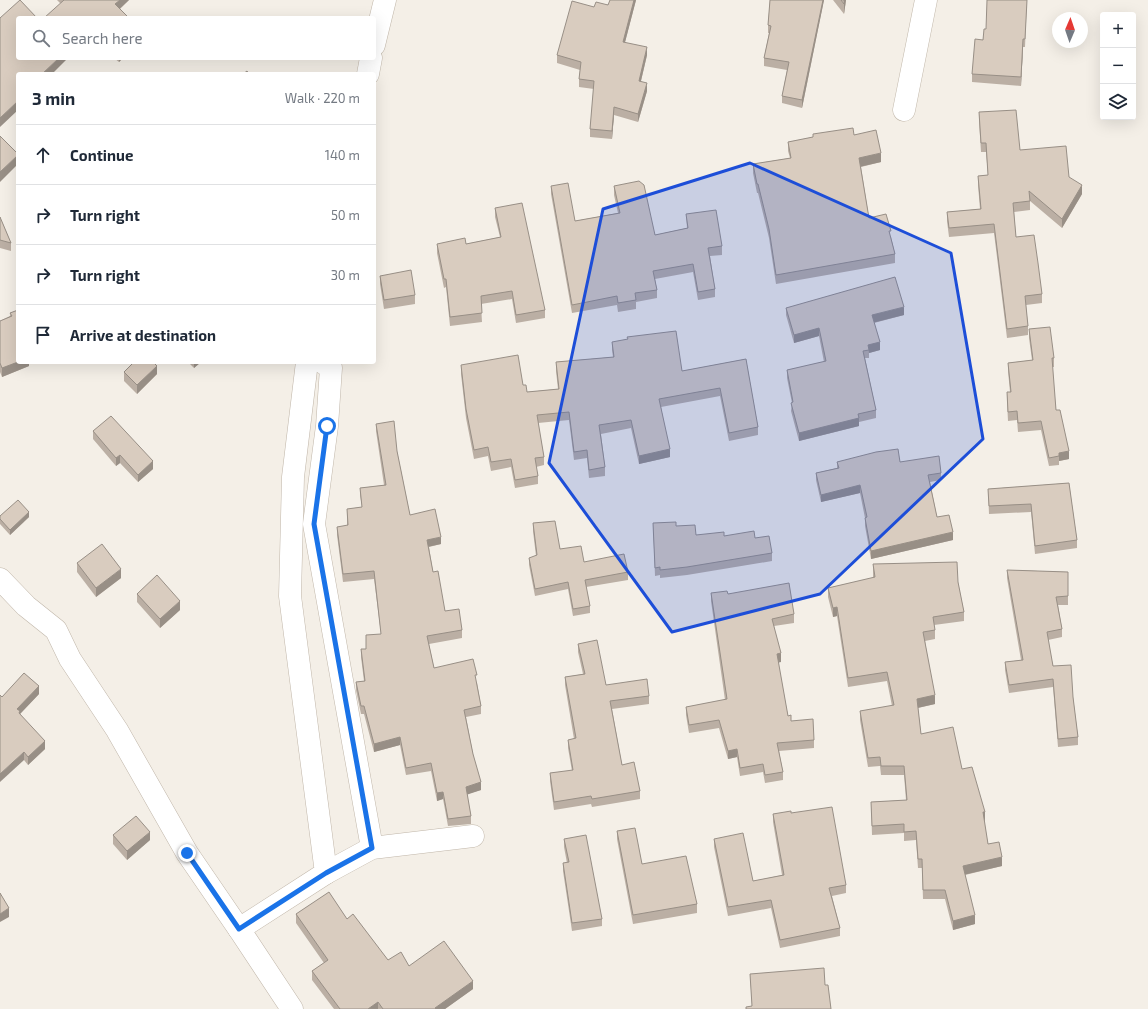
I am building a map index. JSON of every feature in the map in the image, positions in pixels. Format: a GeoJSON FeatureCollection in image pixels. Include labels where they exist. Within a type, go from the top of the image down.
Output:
{"type":"FeatureCollection","features":[{"type":"Feature","properties":{"kind":"street"},"geometry":{"type":"LineString","coordinates":[[376,37],[385,0]]}},
{"type":"Feature","properties":{"kind":"street"},"geometry":{"type":"LineString","coordinates":[[904,110],[926,0]]}},
{"type":"Feature","properties":{"kind":"street"},"geometry":{"type":"LineString","coordinates":[[368,72],[371,60]]}},
{"type":"Feature","properties":{"kind":"street"},"geometry":{"type":"LineString","coordinates":[[307,364],[293,477],[290,596],[326,873]]}},
{"type":"Feature","properties":{"kind":"street"},"geometry":{"type":"LineString","coordinates":[[325,364],[331,368],[327,426],[314,524],[372,848]]}},
{"type":"Feature","properties":{"kind":"street"},"geometry":{"type":"LineString","coordinates":[[0,579],[26,606],[56,630],[70,659],[117,730],[187,853],[292,1009]]}},
{"type":"Feature","properties":{"kind":"street"},"geometry":{"type":"LineString","coordinates":[[239,929],[326,873],[372,848],[473,836]]}},
{"type":"Feature","properties":{"kind":"highlighted area"},"geometry":{"type":"Polygon","coordinates":[[[750,163],[951,253],[983,439],[820,594],[672,632],[549,463],[603,209],[750,163]]]}},
{"type":"Feature","properties":{"kind":"building"},"geometry":{"type":"Polygon","coordinates":[[[20,0],[35,16],[16,16],[16,60],[57,60],[44,72],[16,72],[16,103],[0,118],[0,18],[20,0]]]}},
{"type":"Feature","properties":{"kind":"building"},"geometry":{"type":"Polygon","coordinates":[[[64,0],[120,0],[115,4],[127,16],[46,16],[64,0]]]}},
{"type":"Feature","properties":{"kind":"building"},"geometry":{"type":"Polygon","coordinates":[[[610,0],[634,0],[623,42],[647,47],[639,81],[647,83],[638,114],[614,107],[612,131],[590,129],[594,81],[579,79],[581,62],[557,55],[572,1],[594,7],[596,2],[608,5],[610,0]]]}},
{"type":"Feature","properties":{"kind":"building"},"geometry":{"type":"Polygon","coordinates":[[[770,0],[823,0],[802,100],[782,96],[789,62],[764,58],[771,26],[768,25],[770,0]]]}},
{"type":"Feature","properties":{"kind":"building"},"geometry":{"type":"Polygon","coordinates":[[[987,0],[1027,0],[1021,77],[972,74],[975,39],[983,40],[984,29],[986,29],[987,0]]]}},
{"type":"Feature","properties":{"kind":"building"},"geometry":{"type":"Polygon","coordinates":[[[1016,110],[1020,150],[1066,146],[1069,177],[1082,185],[1062,219],[1029,191],[1030,201],[1013,203],[1016,237],[1034,235],[1042,294],[1025,296],[1028,326],[1007,329],[994,224],[949,228],[947,212],[981,209],[978,176],[988,175],[986,143],[981,143],[979,112],[1016,110]]]}},
{"type":"Feature","properties":{"kind":"building"},"geometry":{"type":"Polygon","coordinates":[[[853,128],[854,135],[876,130],[881,153],[859,158],[869,218],[886,214],[895,254],[776,275],[769,229],[753,164],[791,158],[788,142],[813,137],[813,134],[853,128]]]}},
{"type":"Feature","properties":{"kind":"building"},"geometry":{"type":"Polygon","coordinates":[[[0,136],[16,152],[16,157],[0,172],[0,136]]]}},
{"type":"Feature","properties":{"kind":"building"},"geometry":{"type":"Polygon","coordinates":[[[639,181],[644,185],[655,235],[688,228],[686,214],[716,210],[722,246],[708,248],[715,289],[698,292],[693,264],[653,271],[657,290],[635,293],[636,300],[618,303],[617,296],[572,305],[551,186],[568,183],[575,221],[620,213],[614,186],[639,181]]]}},
{"type":"Feature","properties":{"kind":"building"},"geometry":{"type":"Polygon","coordinates":[[[522,203],[545,310],[516,315],[512,291],[481,296],[482,313],[450,317],[446,279],[444,279],[437,244],[465,238],[466,244],[501,237],[495,208],[522,203]]]}},
{"type":"Feature","properties":{"kind":"building"},"geometry":{"type":"Polygon","coordinates":[[[0,217],[11,243],[0,240],[0,217]]]}},
{"type":"Feature","properties":{"kind":"building"},"geometry":{"type":"Polygon","coordinates":[[[411,270],[415,295],[384,300],[380,276],[411,270]]]}},
{"type":"Feature","properties":{"kind":"building"},"geometry":{"type":"Polygon","coordinates":[[[895,277],[904,307],[872,315],[880,342],[868,345],[869,350],[863,351],[876,410],[858,414],[859,418],[799,433],[791,403],[793,402],[787,370],[826,361],[819,328],[794,335],[786,308],[895,277]]]}},
{"type":"Feature","properties":{"kind":"building"},"geometry":{"type":"Polygon","coordinates":[[[16,311],[16,363],[2,368],[0,363],[0,321],[12,316],[10,313],[16,311]]]}},
{"type":"Feature","properties":{"kind":"building"},"geometry":{"type":"Polygon","coordinates":[[[1050,327],[1054,358],[1052,358],[1056,410],[1060,410],[1069,451],[1059,453],[1059,456],[1049,458],[1041,421],[1018,423],[1017,411],[1008,412],[1007,392],[1011,392],[1008,363],[1033,360],[1029,329],[1050,327]]]}},
{"type":"Feature","properties":{"kind":"building"},"geometry":{"type":"Polygon","coordinates":[[[676,331],[682,371],[746,359],[758,427],[729,433],[720,388],[659,399],[670,449],[639,456],[631,420],[599,425],[605,467],[589,470],[587,450],[574,452],[569,412],[537,415],[544,457],[535,458],[538,476],[515,480],[511,459],[491,462],[488,447],[474,450],[466,409],[461,365],[518,355],[523,385],[526,385],[527,392],[559,389],[556,362],[614,357],[612,342],[628,339],[627,337],[676,331]]]}},
{"type":"Feature","properties":{"kind":"building"},"geometry":{"type":"Polygon","coordinates":[[[132,364],[155,364],[157,366],[137,385],[124,372],[132,364]]]}},
{"type":"Feature","properties":{"kind":"building"},"geometry":{"type":"Polygon","coordinates":[[[111,416],[153,461],[138,475],[120,455],[116,458],[93,431],[111,416]]]}},
{"type":"Feature","properties":{"kind":"building"},"geometry":{"type":"Polygon","coordinates":[[[394,421],[397,451],[410,515],[435,509],[441,537],[427,540],[433,572],[438,571],[445,611],[459,609],[462,630],[427,636],[434,668],[473,659],[477,675],[475,675],[481,706],[464,710],[473,754],[481,782],[466,787],[471,816],[448,819],[443,792],[437,793],[431,763],[406,768],[400,737],[374,744],[364,706],[361,706],[356,682],[365,681],[361,649],[366,649],[366,635],[381,634],[374,571],[343,574],[337,527],[348,525],[347,509],[362,507],[360,488],[386,485],[376,424],[394,421]]]}},
{"type":"Feature","properties":{"kind":"building"},"geometry":{"type":"Polygon","coordinates":[[[898,449],[900,462],[939,456],[941,473],[928,475],[937,517],[949,515],[953,532],[871,551],[865,518],[867,517],[860,485],[821,495],[816,473],[839,468],[837,462],[876,452],[898,449]]]}},
{"type":"Feature","properties":{"kind":"building"},"geometry":{"type":"Polygon","coordinates":[[[1069,483],[1077,540],[1035,546],[1031,504],[989,506],[988,489],[1069,483]]]}},
{"type":"Feature","properties":{"kind":"building"},"geometry":{"type":"Polygon","coordinates":[[[18,500],[29,512],[10,530],[0,519],[0,516],[18,500]]]}},
{"type":"Feature","properties":{"kind":"building"},"geometry":{"type":"Polygon","coordinates":[[[555,521],[560,549],[581,546],[584,562],[624,554],[628,572],[585,580],[590,606],[573,609],[568,582],[535,589],[529,558],[537,555],[533,523],[555,521]]]}},
{"type":"Feature","properties":{"kind":"building"},"geometry":{"type":"Polygon","coordinates":[[[676,522],[676,526],[695,525],[696,535],[724,532],[724,536],[754,531],[755,538],[769,536],[772,553],[660,570],[660,567],[655,568],[653,523],[676,522]]]}},
{"type":"Feature","properties":{"kind":"building"},"geometry":{"type":"Polygon","coordinates":[[[102,544],[121,569],[96,588],[77,563],[102,544]]]}},
{"type":"Feature","properties":{"kind":"building"},"geometry":{"type":"Polygon","coordinates":[[[957,562],[958,582],[964,612],[933,617],[935,630],[923,632],[935,695],[917,699],[921,734],[953,727],[962,769],[972,767],[985,812],[983,812],[988,844],[999,842],[1002,857],[963,866],[975,915],[953,921],[945,890],[923,890],[922,859],[918,859],[916,831],[904,832],[904,824],[872,826],[871,802],[907,800],[904,766],[881,766],[880,757],[868,758],[860,711],[894,705],[887,672],[848,678],[837,607],[833,608],[828,588],[875,577],[873,564],[957,562]]]}},
{"type":"Feature","properties":{"kind":"building"},"geometry":{"type":"Polygon","coordinates":[[[1007,570],[1068,572],[1068,596],[1056,597],[1062,629],[1047,632],[1053,666],[1071,665],[1078,737],[1058,739],[1053,679],[1009,685],[1005,662],[1023,660],[1007,570]]]}},
{"type":"Feature","properties":{"kind":"building"},"geometry":{"type":"Polygon","coordinates":[[[157,575],[180,601],[160,619],[137,594],[157,575]]]}},
{"type":"Feature","properties":{"kind":"building"},"geometry":{"type":"Polygon","coordinates":[[[789,583],[794,614],[772,619],[781,653],[777,654],[788,716],[791,715],[791,721],[813,719],[814,740],[777,743],[783,772],[765,775],[763,764],[740,768],[737,749],[728,751],[719,720],[689,725],[686,707],[727,699],[711,593],[727,591],[728,594],[789,583]]]}},
{"type":"Feature","properties":{"kind":"building"},"geometry":{"type":"Polygon","coordinates":[[[597,640],[606,685],[647,679],[649,696],[610,701],[622,765],[634,762],[640,791],[592,799],[591,796],[554,802],[550,773],[573,770],[568,740],[576,738],[565,677],[585,674],[578,644],[597,640]]]}},
{"type":"Feature","properties":{"kind":"building"},"geometry":{"type":"Polygon","coordinates":[[[24,673],[39,686],[17,709],[45,741],[28,757],[24,752],[0,774],[0,695],[2,697],[24,673]]]}},
{"type":"Feature","properties":{"kind":"building"},"geometry":{"type":"Polygon","coordinates":[[[832,807],[846,885],[829,888],[840,928],[780,940],[771,900],[728,907],[714,839],[743,833],[753,881],[784,875],[773,814],[832,807]]]}},
{"type":"Feature","properties":{"kind":"building"},"geometry":{"type":"Polygon","coordinates":[[[136,816],[150,832],[127,851],[113,835],[136,816]]]}},
{"type":"Feature","properties":{"kind":"building"},"geometry":{"type":"Polygon","coordinates":[[[635,828],[642,864],[686,856],[697,904],[633,915],[617,831],[635,828]]]}},
{"type":"Feature","properties":{"kind":"building"},"geometry":{"type":"Polygon","coordinates":[[[586,835],[602,919],[572,923],[563,863],[569,862],[564,839],[586,835]]]}},
{"type":"Feature","properties":{"kind":"building"},"geometry":{"type":"Polygon","coordinates":[[[329,892],[347,919],[353,914],[388,960],[401,952],[409,966],[444,941],[473,981],[435,1008],[436,1009],[383,1009],[378,1002],[368,1009],[340,1009],[312,971],[328,960],[296,914],[329,892]]]}},
{"type":"Feature","properties":{"kind":"building"},"geometry":{"type":"Polygon","coordinates":[[[0,893],[9,908],[0,914],[0,893]]]}},
{"type":"Feature","properties":{"kind":"building"},"geometry":{"type":"Polygon","coordinates":[[[824,968],[825,985],[828,985],[831,1009],[746,1009],[746,1007],[752,1006],[750,974],[824,968]]]}},
{"type":"Feature","properties":{"kind":"route"},"geometry":{"type":"LineString","coordinates":[[187,853],[239,929],[326,873],[372,848],[314,524],[327,426]]}}]}
